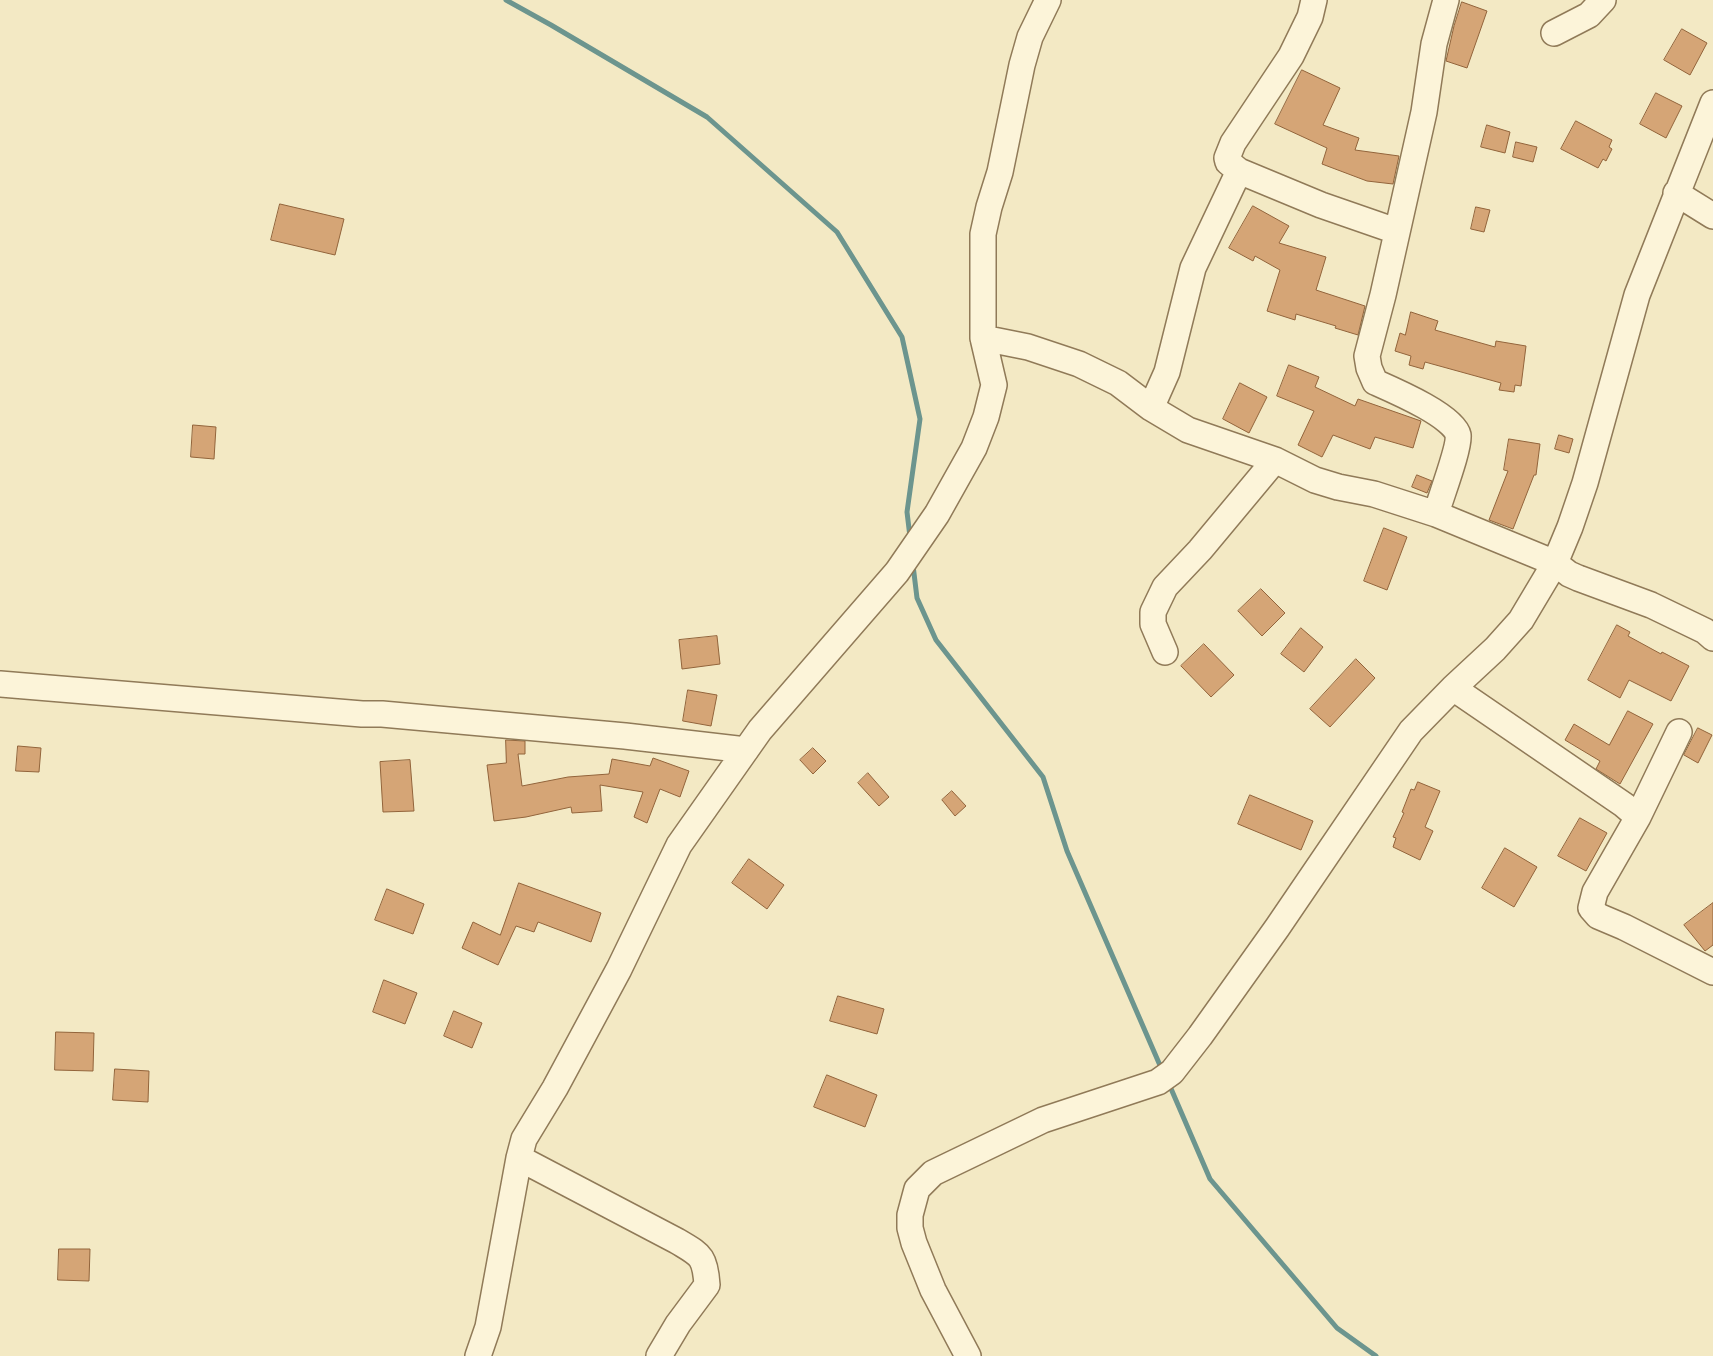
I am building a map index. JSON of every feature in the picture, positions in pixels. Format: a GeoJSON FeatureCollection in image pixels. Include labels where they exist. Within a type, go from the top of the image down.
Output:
{"type":"FeatureCollection","features":[{"type":"Feature","properties":{"kind":"street"},"geometry":{"type":"LineString","coordinates":[[478,1356],[488,1327],[524,1139],[555,1088],[619,969],[679,845],[760,730],[897,572],[937,514],[974,448],[988,409],[994,385],[983,338],[984,234],[989,207],[1000,172],[1022,65],[1030,37],[1048,0]]}},
{"type":"Feature","properties":{"kind":"street"},"geometry":{"type":"LineString","coordinates":[[1314,0],[1310,17],[1290,56],[1233,143],[1227,158],[1228,162],[1239,170],[1321,205],[1396,231]]}},
{"type":"Feature","properties":{"kind":"street"},"geometry":{"type":"LineString","coordinates":[[1436,514],[1457,448],[1458,436],[1454,426],[1446,418],[1375,382],[1369,368],[1367,356],[1424,112],[1434,44],[1446,0]]}},
{"type":"Feature","properties":{"kind":"street"},"geometry":{"type":"LineString","coordinates":[[1554,33],[1588,15],[1603,0]]}},
{"type":"Feature","properties":{"kind":"street"},"geometry":{"type":"LineString","coordinates":[[968,1356],[933,1290],[914,1243],[910,1228],[910,1215],[916,1188],[933,1173],[1043,1120],[1158,1082],[1172,1072],[1277,928],[1411,731],[1495,649],[1521,620],[1555,563],[1570,527],[1585,483],[1636,295],[1713,103]]}},
{"type":"Feature","properties":{"kind":"street"},"geometry":{"type":"LineString","coordinates":[[1151,408],[1167,372],[1193,268],[1239,170]]}},
{"type":"Feature","properties":{"kind":"street"},"geometry":{"type":"LineString","coordinates":[[1676,193],[1713,216]]}},
{"type":"Feature","properties":{"kind":"street"},"geometry":{"type":"LineString","coordinates":[[983,338],[1028,347],[1079,364],[1118,383],[1151,408],[1188,430],[1275,460],[1315,480],[1374,494],[1436,514],[1555,563],[1569,574],[1578,578],[1651,605],[1705,631],[1713,638]]}},
{"type":"Feature","properties":{"kind":"street"},"geometry":{"type":"LineString","coordinates":[[1165,652],[1153,624],[1153,612],[1165,588],[1200,550],[1275,460]]}},
{"type":"Feature","properties":{"kind":"street"},"geometry":{"type":"LineString","coordinates":[[0,684],[362,714],[382,714],[626,736],[746,750]]}},
{"type":"Feature","properties":{"kind":"street"},"geometry":{"type":"LineString","coordinates":[[1453,688],[1624,805],[1638,817]]}},
{"type":"Feature","properties":{"kind":"street"},"geometry":{"type":"LineString","coordinates":[[1679,732],[1638,817],[1595,892],[1591,908],[1598,916],[1713,972]]}},
{"type":"Feature","properties":{"kind":"street"},"geometry":{"type":"LineString","coordinates":[[519,1158],[700,1255],[706,1268],[707,1284],[678,1324],[659,1356]]}},
{"type":"Feature","properties":{"kind":"building"},"geometry":{"type":"Polygon","coordinates":[[[1462,2],[1487,11],[1467,68],[1446,61],[1462,2]]]}},
{"type":"Feature","properties":{"kind":"building"},"geometry":{"type":"Polygon","coordinates":[[[1682,29],[1707,43],[1690,75],[1664,60],[1682,29]]]}},
{"type":"Feature","properties":{"kind":"building"},"geometry":{"type":"Polygon","coordinates":[[[1302,70],[1340,88],[1323,125],[1359,138],[1355,150],[1399,156],[1393,184],[1367,181],[1322,164],[1327,148],[1275,124],[1302,70]]]}},
{"type":"Feature","properties":{"kind":"building"},"geometry":{"type":"Polygon","coordinates":[[[1656,93],[1682,106],[1666,138],[1640,124],[1656,93]]]}},
{"type":"Feature","properties":{"kind":"building"},"geometry":{"type":"Polygon","coordinates":[[[1576,121],[1612,140],[1609,147],[1612,149],[1606,161],[1603,159],[1598,168],[1561,149],[1576,121]]]}},
{"type":"Feature","properties":{"kind":"building"},"geometry":{"type":"Polygon","coordinates":[[[1487,125],[1510,132],[1505,153],[1481,147],[1487,125]]]}},
{"type":"Feature","properties":{"kind":"building"},"geometry":{"type":"Polygon","coordinates":[[[1516,142],[1537,147],[1533,162],[1513,157],[1516,142]]]}},
{"type":"Feature","properties":{"kind":"building"},"geometry":{"type":"Polygon","coordinates":[[[280,204],[344,219],[335,255],[271,240],[280,204]]]}},
{"type":"Feature","properties":{"kind":"building"},"geometry":{"type":"Polygon","coordinates":[[[1253,206],[1289,226],[1279,243],[1326,257],[1316,290],[1365,306],[1358,335],[1296,314],[1295,320],[1267,311],[1280,270],[1255,256],[1253,261],[1229,248],[1253,206]]]}},
{"type":"Feature","properties":{"kind":"building"},"geometry":{"type":"Polygon","coordinates":[[[1476,207],[1490,210],[1484,232],[1471,229],[1476,207]]]}},
{"type":"Feature","properties":{"kind":"building"},"geometry":{"type":"Polygon","coordinates":[[[1411,312],[1438,321],[1435,330],[1495,347],[1496,341],[1526,346],[1521,386],[1515,385],[1514,392],[1499,390],[1501,383],[1425,362],[1423,369],[1409,365],[1411,356],[1395,351],[1400,333],[1405,335],[1411,312]]]}},
{"type":"Feature","properties":{"kind":"building"},"geometry":{"type":"Polygon","coordinates":[[[1289,365],[1319,377],[1315,387],[1355,406],[1358,399],[1421,421],[1413,448],[1375,437],[1370,449],[1333,435],[1322,457],[1298,445],[1314,411],[1277,396],[1289,365]]]}},
{"type":"Feature","properties":{"kind":"building"},"geometry":{"type":"Polygon","coordinates":[[[1240,383],[1267,397],[1249,433],[1223,419],[1240,383]]]}},
{"type":"Feature","properties":{"kind":"building"},"geometry":{"type":"Polygon","coordinates":[[[193,425],[216,427],[214,459],[191,457],[193,425]]]}},
{"type":"Feature","properties":{"kind":"building"},"geometry":{"type":"Polygon","coordinates":[[[1559,435],[1573,439],[1569,453],[1555,449],[1559,435]]]}},
{"type":"Feature","properties":{"kind":"building"},"geometry":{"type":"Polygon","coordinates":[[[1509,439],[1540,444],[1536,475],[1534,475],[1513,529],[1489,520],[1508,471],[1504,470],[1509,439]]]}},
{"type":"Feature","properties":{"kind":"building"},"geometry":{"type":"Polygon","coordinates":[[[1417,475],[1432,481],[1427,493],[1412,487],[1417,475]]]}},
{"type":"Feature","properties":{"kind":"building"},"geometry":{"type":"Polygon","coordinates":[[[1384,528],[1407,537],[1387,590],[1364,581],[1384,528]]]}},
{"type":"Feature","properties":{"kind":"building"},"geometry":{"type":"Polygon","coordinates":[[[1261,589],[1285,613],[1262,636],[1238,611],[1261,589]]]}},
{"type":"Feature","properties":{"kind":"building"},"geometry":{"type":"Polygon","coordinates":[[[1617,625],[1630,632],[1628,636],[1661,654],[1662,652],[1689,666],[1671,701],[1629,680],[1620,698],[1588,680],[1617,625]]]}},
{"type":"Feature","properties":{"kind":"building"},"geometry":{"type":"Polygon","coordinates":[[[1301,628],[1323,647],[1304,672],[1281,654],[1301,628]]]}},
{"type":"Feature","properties":{"kind":"building"},"geometry":{"type":"Polygon","coordinates":[[[717,636],[720,664],[682,669],[679,640],[717,636]]]}},
{"type":"Feature","properties":{"kind":"building"},"geometry":{"type":"Polygon","coordinates":[[[1204,644],[1234,675],[1211,697],[1181,666],[1204,644]]]}},
{"type":"Feature","properties":{"kind":"building"},"geometry":{"type":"Polygon","coordinates":[[[1356,659],[1375,678],[1330,727],[1310,709],[1356,659]]]}},
{"type":"Feature","properties":{"kind":"building"},"geometry":{"type":"Polygon","coordinates":[[[688,690],[717,695],[711,726],[683,721],[688,690]]]}},
{"type":"Feature","properties":{"kind":"building"},"geometry":{"type":"Polygon","coordinates":[[[1628,711],[1653,724],[1620,784],[1596,769],[1600,761],[1565,740],[1574,724],[1609,745],[1628,711]]]}},
{"type":"Feature","properties":{"kind":"building"},"geometry":{"type":"Polygon","coordinates":[[[1698,728],[1712,735],[1698,763],[1684,755],[1698,728]]]}},
{"type":"Feature","properties":{"kind":"building"},"geometry":{"type":"Polygon","coordinates":[[[506,740],[525,741],[525,754],[518,754],[522,786],[568,777],[609,774],[612,759],[650,766],[653,758],[689,771],[680,797],[660,789],[647,823],[634,817],[643,792],[600,785],[602,811],[572,813],[571,807],[526,817],[494,821],[487,765],[506,763],[506,740]]]}},
{"type":"Feature","properties":{"kind":"building"},"geometry":{"type":"Polygon","coordinates":[[[18,746],[41,748],[39,772],[16,771],[18,746]]]}},
{"type":"Feature","properties":{"kind":"building"},"geometry":{"type":"Polygon","coordinates":[[[813,748],[826,761],[813,774],[800,760],[813,748]]]}},
{"type":"Feature","properties":{"kind":"building"},"geometry":{"type":"Polygon","coordinates":[[[410,760],[414,811],[383,812],[380,762],[410,760]]]}},
{"type":"Feature","properties":{"kind":"building"},"geometry":{"type":"Polygon","coordinates":[[[868,773],[889,797],[879,806],[858,783],[868,773]]]}},
{"type":"Feature","properties":{"kind":"building"},"geometry":{"type":"Polygon","coordinates":[[[1418,782],[1440,791],[1425,827],[1433,831],[1420,860],[1393,847],[1396,838],[1393,837],[1404,813],[1402,812],[1411,789],[1414,790],[1418,782]]]}},
{"type":"Feature","properties":{"kind":"building"},"geometry":{"type":"Polygon","coordinates":[[[952,791],[966,806],[955,816],[942,800],[952,791]]]}},
{"type":"Feature","properties":{"kind":"building"},"geometry":{"type":"Polygon","coordinates":[[[1250,795],[1313,821],[1301,850],[1238,824],[1250,795]]]}},
{"type":"Feature","properties":{"kind":"building"},"geometry":{"type":"Polygon","coordinates":[[[1580,818],[1607,833],[1586,871],[1558,856],[1580,818]]]}},
{"type":"Feature","properties":{"kind":"building"},"geometry":{"type":"Polygon","coordinates":[[[1505,848],[1537,867],[1514,907],[1482,888],[1505,848]]]}},
{"type":"Feature","properties":{"kind":"building"},"geometry":{"type":"Polygon","coordinates":[[[749,859],[784,885],[767,909],[732,883],[749,859]]]}},
{"type":"Feature","properties":{"kind":"building"},"geometry":{"type":"Polygon","coordinates":[[[519,883],[601,913],[591,942],[538,922],[534,932],[516,926],[498,965],[462,948],[473,922],[500,935],[519,883]]]}},
{"type":"Feature","properties":{"kind":"building"},"geometry":{"type":"Polygon","coordinates":[[[387,889],[424,904],[413,934],[375,920],[387,889]]]}},
{"type":"Feature","properties":{"kind":"building"},"geometry":{"type":"Polygon","coordinates":[[[1713,903],[1713,945],[1705,951],[1684,925],[1713,903]]]}},
{"type":"Feature","properties":{"kind":"building"},"geometry":{"type":"Polygon","coordinates":[[[384,980],[417,993],[405,1024],[373,1012],[384,980]]]}},
{"type":"Feature","properties":{"kind":"building"},"geometry":{"type":"Polygon","coordinates":[[[838,996],[884,1009],[877,1034],[830,1021],[838,996]]]}},
{"type":"Feature","properties":{"kind":"building"},"geometry":{"type":"Polygon","coordinates":[[[454,1011],[482,1023],[472,1048],[444,1036],[454,1011]]]}},
{"type":"Feature","properties":{"kind":"building"},"geometry":{"type":"Polygon","coordinates":[[[56,1032],[94,1033],[93,1071],[55,1070],[56,1032]]]}},
{"type":"Feature","properties":{"kind":"building"},"geometry":{"type":"Polygon","coordinates":[[[115,1069],[149,1071],[148,1102],[113,1100],[115,1069]]]}},
{"type":"Feature","properties":{"kind":"building"},"geometry":{"type":"Polygon","coordinates":[[[827,1075],[877,1095],[865,1127],[814,1107],[827,1075]]]}},
{"type":"Feature","properties":{"kind":"building"},"geometry":{"type":"Polygon","coordinates":[[[59,1249],[90,1249],[89,1281],[58,1280],[59,1249]]]}},
{"type":"Feature","properties":{"kind":"waterway"},"geometry":{"type":"LineString","coordinates":[[506,0],[707,117],[837,232],[902,337],[920,419],[907,512],[910,537]]}},
{"type":"Feature","properties":{"kind":"waterway"},"geometry":{"type":"LineString","coordinates":[[913,565],[917,598],[936,640],[1043,777],[1067,851],[1162,1070]]}},
{"type":"Feature","properties":{"kind":"waterway"},"geometry":{"type":"LineString","coordinates":[[1169,1084],[1210,1179],[1337,1328],[1376,1356]]}}]}
